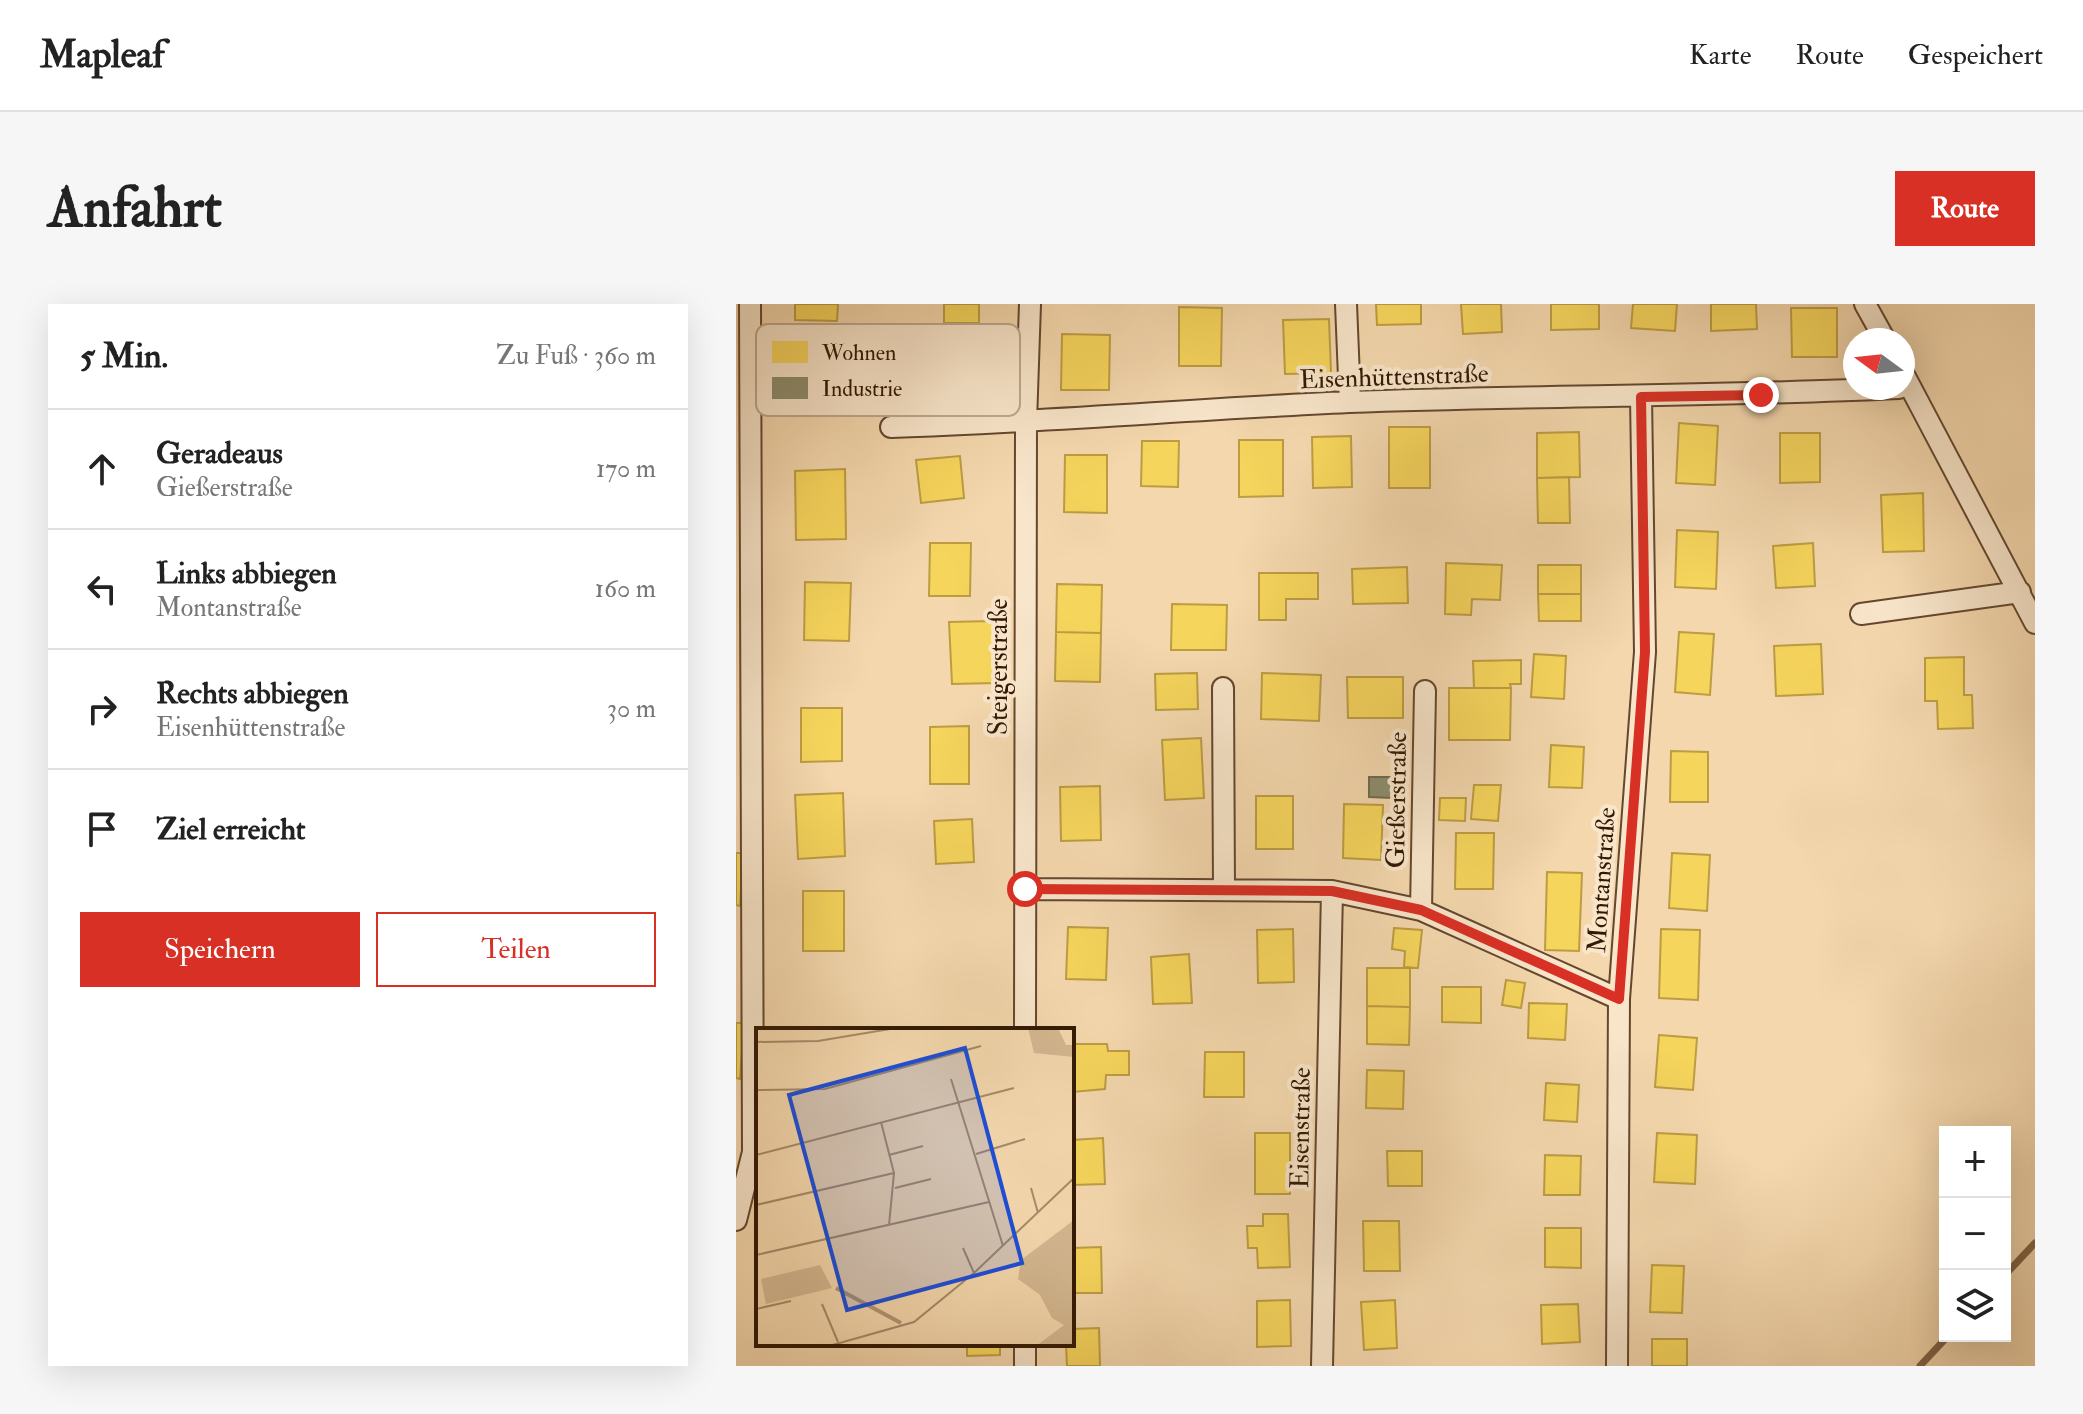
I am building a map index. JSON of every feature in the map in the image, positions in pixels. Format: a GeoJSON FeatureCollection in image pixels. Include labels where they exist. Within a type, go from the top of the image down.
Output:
{"type":"FeatureCollection","features":[{"type":"Feature","properties":{"kind":"street"},"geometry":{"type":"LineString","coordinates":[[736,1220],[753,1152],[750,304]]}},
{"type":"Feature","properties":{"kind":"street","name":"Steigerstraße"},"geometry":{"type":"LineString","coordinates":[[1025,1028],[1026,422],[1030,304]]}},
{"type":"Feature","properties":{"kind":"street"},"geometry":{"type":"LineString","coordinates":[[1346,304],[1350,402]]}},
{"type":"Feature","properties":{"kind":"street"},"geometry":{"type":"LineString","coordinates":[[1865,304],[1878,328]]}},
{"type":"Feature","properties":{"kind":"street","name":"Eisenhüttenstraße"},"geometry":{"type":"LineString","coordinates":[[891,427],[1350,402],[1641,397],[1843,387]]}},
{"type":"Feature","properties":{"kind":"street","name":"Montanstraße"},"geometry":{"type":"LineString","coordinates":[[1617,1366],[1619,999],[1645,652],[1641,397]]}},
{"type":"Feature","properties":{"kind":"street"},"geometry":{"type":"LineString","coordinates":[[1913,400],[2035,623]]}},
{"type":"Feature","properties":{"kind":"street"},"geometry":{"type":"LineString","coordinates":[[1861,614],[2020,592]]}},
{"type":"Feature","properties":{"kind":"street"},"geometry":{"type":"LineString","coordinates":[[1223,688],[1224,890]]}},
{"type":"Feature","properties":{"kind":"street","name":"Gießerstraße"},"geometry":{"type":"LineString","coordinates":[[1421,910],[1425,691]]}},
{"type":"Feature","properties":{"kind":"street","name":"Gießerstraße"},"geometry":{"type":"LineString","coordinates":[[1025,889],[1332,891],[1421,910],[1619,999]]}},
{"type":"Feature","properties":{"kind":"street","name":"Eisenstraße"},"geometry":{"type":"LineString","coordinates":[[1322,1366],[1332,891]]}},
{"type":"Feature","properties":{"kind":"building: Wohnen"},"geometry":{"type":"Polygon","coordinates":[[[795,304],[838,304],[837,321],[795,320],[795,304]]]}},
{"type":"Feature","properties":{"kind":"building: Wohnen"},"geometry":{"type":"Polygon","coordinates":[[[944,304],[979,304],[979,323],[944,323],[944,304]]]}},
{"type":"Feature","properties":{"kind":"building: Wohnen"},"geometry":{"type":"Polygon","coordinates":[[[1376,304],[1421,304],[1421,324],[1377,325],[1376,304]]]}},
{"type":"Feature","properties":{"kind":"building: Wohnen"},"geometry":{"type":"Polygon","coordinates":[[[1461,304],[1501,304],[1502,332],[1463,334],[1461,304]]]}},
{"type":"Feature","properties":{"kind":"building: Wohnen"},"geometry":{"type":"Polygon","coordinates":[[[1551,304],[1599,304],[1599,329],[1551,330],[1551,304]]]}},
{"type":"Feature","properties":{"kind":"building: Wohnen"},"geometry":{"type":"Polygon","coordinates":[[[1633,304],[1677,304],[1675,331],[1631,328],[1633,304]]]}},
{"type":"Feature","properties":{"kind":"building: Wohnen"},"geometry":{"type":"Polygon","coordinates":[[[1711,304],[1756,304],[1757,329],[1711,331],[1711,304]]]}},
{"type":"Feature","properties":{"kind":"building: Wohnen"},"geometry":{"type":"Polygon","coordinates":[[[1179,307],[1222,308],[1221,366],[1179,366],[1179,307]]]}},
{"type":"Feature","properties":{"kind":"building: Wohnen"},"geometry":{"type":"Polygon","coordinates":[[[1791,308],[1837,308],[1837,357],[1792,357],[1791,308]]]}},
{"type":"Feature","properties":{"kind":"building: Wohnen"},"geometry":{"type":"Polygon","coordinates":[[[1329,319],[1331,373],[1285,374],[1283,320],[1329,319]]]}},
{"type":"Feature","properties":{"kind":"building: Wohnen"},"geometry":{"type":"Polygon","coordinates":[[[1062,334],[1110,335],[1109,390],[1061,390],[1062,334]]]}},
{"type":"Feature","properties":{"kind":"building: Wohnen"},"geometry":{"type":"Polygon","coordinates":[[[1679,423],[1718,426],[1715,485],[1676,483],[1679,423]]]}},
{"type":"Feature","properties":{"kind":"building: Wohnen"},"geometry":{"type":"Polygon","coordinates":[[[1389,427],[1430,427],[1430,488],[1389,488],[1389,427]]]}},
{"type":"Feature","properties":{"kind":"building: Wohnen"},"geometry":{"type":"Polygon","coordinates":[[[1579,432],[1580,477],[1537,478],[1537,433],[1579,432]]]}},
{"type":"Feature","properties":{"kind":"building: Wohnen"},"geometry":{"type":"Polygon","coordinates":[[[1780,433],[1820,433],[1820,482],[1780,483],[1780,433]]]}},
{"type":"Feature","properties":{"kind":"building: Wohnen"},"geometry":{"type":"Polygon","coordinates":[[[1351,436],[1352,487],[1313,488],[1312,437],[1351,436]]]}},
{"type":"Feature","properties":{"kind":"building: Wohnen"},"geometry":{"type":"Polygon","coordinates":[[[1239,440],[1283,440],[1283,496],[1239,497],[1239,440]]]}},
{"type":"Feature","properties":{"kind":"building: Wohnen"},"geometry":{"type":"Polygon","coordinates":[[[1142,441],[1179,441],[1178,487],[1141,486],[1142,441]]]}},
{"type":"Feature","properties":{"kind":"building: Wohnen"},"geometry":{"type":"Polygon","coordinates":[[[1065,455],[1107,455],[1107,513],[1064,512],[1065,455]]]}},
{"type":"Feature","properties":{"kind":"building: Wohnen"},"geometry":{"type":"Polygon","coordinates":[[[960,456],[964,498],[921,503],[916,460],[960,456]]]}},
{"type":"Feature","properties":{"kind":"building: Wohnen"},"geometry":{"type":"Polygon","coordinates":[[[845,469],[846,539],[796,540],[795,471],[845,469]]]}},
{"type":"Feature","properties":{"kind":"building: Wohnen"},"geometry":{"type":"Polygon","coordinates":[[[1569,477],[1570,523],[1538,523],[1537,478],[1569,477]]]}},
{"type":"Feature","properties":{"kind":"building: Wohnen"},"geometry":{"type":"Polygon","coordinates":[[[1923,493],[1924,551],[1883,552],[1881,495],[1923,493]]]}},
{"type":"Feature","properties":{"kind":"building: Wohnen"},"geometry":{"type":"Polygon","coordinates":[[[1677,530],[1718,532],[1716,589],[1675,587],[1677,530]]]}},
{"type":"Feature","properties":{"kind":"building: Wohnen"},"geometry":{"type":"Polygon","coordinates":[[[930,543],[971,543],[970,596],[929,596],[930,543]]]}},
{"type":"Feature","properties":{"kind":"building: Wohnen"},"geometry":{"type":"Polygon","coordinates":[[[1813,543],[1815,586],[1776,588],[1773,546],[1813,543]]]}},
{"type":"Feature","properties":{"kind":"building: Wohnen"},"geometry":{"type":"Polygon","coordinates":[[[1446,563],[1502,565],[1500,600],[1472,599],[1471,615],[1445,614],[1446,563]]]}},
{"type":"Feature","properties":{"kind":"building: Wohnen"},"geometry":{"type":"Polygon","coordinates":[[[1538,565],[1581,565],[1581,594],[1538,594],[1538,565]]]}},
{"type":"Feature","properties":{"kind":"building: Wohnen"},"geometry":{"type":"Polygon","coordinates":[[[1407,567],[1408,603],[1353,604],[1352,569],[1407,567]]]}},
{"type":"Feature","properties":{"kind":"building: Wohnen"},"geometry":{"type":"Polygon","coordinates":[[[1259,573],[1318,573],[1318,599],[1286,599],[1286,620],[1259,620],[1259,573]]]}},
{"type":"Feature","properties":{"kind":"building: Wohnen"},"geometry":{"type":"Polygon","coordinates":[[[805,582],[851,583],[849,641],[804,640],[805,582]]]}},
{"type":"Feature","properties":{"kind":"building: Wohnen"},"geometry":{"type":"Polygon","coordinates":[[[1057,584],[1102,585],[1101,633],[1056,632],[1057,584]]]}},
{"type":"Feature","properties":{"kind":"building: Wohnen"},"geometry":{"type":"Polygon","coordinates":[[[1538,594],[1581,594],[1581,621],[1539,621],[1538,594]]]}},
{"type":"Feature","properties":{"kind":"building: Wohnen"},"geometry":{"type":"Polygon","coordinates":[[[1172,604],[1227,605],[1226,650],[1171,650],[1172,604]]]}},
{"type":"Feature","properties":{"kind":"building: Wohnen"},"geometry":{"type":"Polygon","coordinates":[[[993,621],[995,683],[952,684],[949,622],[993,621]]]}},
{"type":"Feature","properties":{"kind":"building: Wohnen"},"geometry":{"type":"Polygon","coordinates":[[[1056,632],[1101,633],[1100,682],[1055,681],[1056,632]]]}},
{"type":"Feature","properties":{"kind":"building: Wohnen"},"geometry":{"type":"Polygon","coordinates":[[[1679,632],[1714,634],[1710,695],[1675,692],[1679,632]]]}},
{"type":"Feature","properties":{"kind":"building: Wohnen"},"geometry":{"type":"Polygon","coordinates":[[[1821,644],[1823,694],[1776,696],[1774,646],[1821,644]]]}},
{"type":"Feature","properties":{"kind":"building: Wohnen"},"geometry":{"type":"Polygon","coordinates":[[[1534,654],[1566,656],[1564,699],[1531,697],[1534,654]]]}},
{"type":"Feature","properties":{"kind":"building: Wohnen"},"geometry":{"type":"Polygon","coordinates":[[[1964,657],[1964,695],[1972,695],[1973,728],[1938,729],[1937,701],[1925,701],[1925,658],[1964,657]]]}},
{"type":"Feature","properties":{"kind":"building: Wohnen"},"geometry":{"type":"Polygon","coordinates":[[[1521,660],[1521,684],[1510,684],[1511,688],[1474,688],[1473,661],[1521,660]]]}},
{"type":"Feature","properties":{"kind":"building: Wohnen"},"geometry":{"type":"Polygon","coordinates":[[[1197,673],[1198,709],[1156,710],[1155,674],[1197,673]]]}},
{"type":"Feature","properties":{"kind":"building: Wohnen"},"geometry":{"type":"Polygon","coordinates":[[[1262,673],[1321,675],[1319,721],[1261,719],[1262,673]]]}},
{"type":"Feature","properties":{"kind":"building: Wohnen"},"geometry":{"type":"Polygon","coordinates":[[[1347,677],[1403,677],[1403,718],[1348,718],[1347,677]]]}},
{"type":"Feature","properties":{"kind":"building: Wohnen"},"geometry":{"type":"Polygon","coordinates":[[[1449,688],[1511,688],[1510,740],[1449,740],[1449,688]]]}},
{"type":"Feature","properties":{"kind":"building: Wohnen"},"geometry":{"type":"Polygon","coordinates":[[[801,708],[842,708],[842,761],[801,762],[801,708]]]}},
{"type":"Feature","properties":{"kind":"building: Wohnen"},"geometry":{"type":"Polygon","coordinates":[[[969,726],[969,784],[930,784],[930,727],[969,726]]]}},
{"type":"Feature","properties":{"kind":"building: Wohnen"},"geometry":{"type":"Polygon","coordinates":[[[1201,738],[1204,798],[1165,800],[1162,740],[1201,738]]]}},
{"type":"Feature","properties":{"kind":"building: Wohnen"},"geometry":{"type":"Polygon","coordinates":[[[1551,745],[1584,747],[1582,788],[1549,787],[1551,745]]]}},
{"type":"Feature","properties":{"kind":"building: Wohnen"},"geometry":{"type":"Polygon","coordinates":[[[1671,751],[1708,752],[1708,802],[1670,802],[1671,751]]]}},
{"type":"Feature","properties":{"kind":"building: Wohnen"},"geometry":{"type":"Polygon","coordinates":[[[1474,785],[1501,785],[1498,821],[1471,819],[1474,785]]]}},
{"type":"Feature","properties":{"kind":"building: Wohnen"},"geometry":{"type":"Polygon","coordinates":[[[1100,786],[1101,840],[1061,841],[1060,787],[1100,786]]]}},
{"type":"Feature","properties":{"kind":"building: Wohnen"},"geometry":{"type":"Polygon","coordinates":[[[843,793],[845,856],[798,859],[795,795],[843,793]]]}},
{"type":"Feature","properties":{"kind":"building: Wohnen"},"geometry":{"type":"Polygon","coordinates":[[[1256,796],[1293,796],[1293,849],[1256,849],[1256,796]]]}},
{"type":"Feature","properties":{"kind":"building: Wohnen"},"geometry":{"type":"Polygon","coordinates":[[[1440,798],[1466,798],[1465,821],[1439,820],[1440,798]]]}},
{"type":"Feature","properties":{"kind":"building: Wohnen"},"geometry":{"type":"Polygon","coordinates":[[[1344,804],[1383,805],[1381,860],[1343,858],[1344,804]]]}},
{"type":"Feature","properties":{"kind":"building: Wohnen"},"geometry":{"type":"Polygon","coordinates":[[[972,819],[974,862],[936,864],[934,821],[972,819]]]}},
{"type":"Feature","properties":{"kind":"building: Wohnen"},"geometry":{"type":"Polygon","coordinates":[[[1456,833],[1494,833],[1493,889],[1455,889],[1456,833]]]}},
{"type":"Feature","properties":{"kind":"building: Wohnen"},"geometry":{"type":"Polygon","coordinates":[[[736,853],[743,853],[740,906],[736,905],[736,853]]]}},
{"type":"Feature","properties":{"kind":"building: Wohnen"},"geometry":{"type":"Polygon","coordinates":[[[1672,853],[1710,855],[1707,911],[1669,908],[1672,853]]]}},
{"type":"Feature","properties":{"kind":"building: Wohnen"},"geometry":{"type":"Polygon","coordinates":[[[1547,872],[1582,873],[1579,951],[1545,950],[1547,872]]]}},
{"type":"Feature","properties":{"kind":"building: Wohnen"},"geometry":{"type":"Polygon","coordinates":[[[803,891],[844,891],[844,951],[803,951],[803,891]]]}},
{"type":"Feature","properties":{"kind":"building: Wohnen"},"geometry":{"type":"Polygon","coordinates":[[[1068,927],[1108,928],[1106,980],[1066,979],[1068,927]]]}},
{"type":"Feature","properties":{"kind":"building: Wohnen"},"geometry":{"type":"Polygon","coordinates":[[[1394,928],[1422,930],[1418,968],[1404,967],[1405,951],[1392,949],[1394,928]]]}},
{"type":"Feature","properties":{"kind":"building: Wohnen"},"geometry":{"type":"Polygon","coordinates":[[[1293,929],[1294,982],[1258,983],[1257,930],[1293,929]]]}},
{"type":"Feature","properties":{"kind":"building: Wohnen"},"geometry":{"type":"Polygon","coordinates":[[[1661,929],[1700,930],[1698,1000],[1659,998],[1661,929]]]}},
{"type":"Feature","properties":{"kind":"building: Wohnen"},"geometry":{"type":"Polygon","coordinates":[[[1189,954],[1192,1003],[1153,1004],[1151,957],[1189,954]]]}},
{"type":"Feature","properties":{"kind":"building: Wohnen"},"geometry":{"type":"Polygon","coordinates":[[[1367,968],[1410,968],[1410,1007],[1367,1006],[1367,968]]]}},
{"type":"Feature","properties":{"kind":"building: Wohnen"},"geometry":{"type":"Polygon","coordinates":[[[1506,980],[1525,983],[1521,1008],[1502,1005],[1506,980]]]}},
{"type":"Feature","properties":{"kind":"building: Wohnen"},"geometry":{"type":"Polygon","coordinates":[[[1442,987],[1481,987],[1481,1023],[1442,1022],[1442,987]]]}},
{"type":"Feature","properties":{"kind":"building: Wohnen"},"geometry":{"type":"Polygon","coordinates":[[[1529,1003],[1567,1004],[1565,1040],[1528,1038],[1529,1003]]]}},
{"type":"Feature","properties":{"kind":"building: Wohnen"},"geometry":{"type":"Polygon","coordinates":[[[1367,1006],[1410,1007],[1409,1045],[1367,1044],[1367,1006]]]}},
{"type":"Feature","properties":{"kind":"building: Wohnen"},"geometry":{"type":"Polygon","coordinates":[[[736,1023],[744,1023],[740,1079],[736,1078],[736,1023]]]}},
{"type":"Feature","properties":{"kind":"building: Wohnen"},"geometry":{"type":"Polygon","coordinates":[[[1659,1035],[1697,1038],[1693,1090],[1655,1087],[1659,1035]]]}},
{"type":"Feature","properties":{"kind":"building: Wohnen"},"geometry":{"type":"Polygon","coordinates":[[[1074,1044],[1107,1044],[1108,1051],[1129,1051],[1129,1075],[1106,1075],[1105,1089],[1074,1092],[1074,1044]]]}},
{"type":"Feature","properties":{"kind":"building: Wohnen"},"geometry":{"type":"Polygon","coordinates":[[[1205,1052],[1244,1052],[1244,1097],[1204,1097],[1205,1052]]]}},
{"type":"Feature","properties":{"kind":"building: Wohnen"},"geometry":{"type":"Polygon","coordinates":[[[1367,1070],[1404,1071],[1403,1109],[1366,1108],[1367,1070]]]}},
{"type":"Feature","properties":{"kind":"building: Wohnen"},"geometry":{"type":"Polygon","coordinates":[[[1546,1083],[1579,1085],[1577,1122],[1544,1120],[1546,1083]]]}},
{"type":"Feature","properties":{"kind":"building: Wohnen"},"geometry":{"type":"Polygon","coordinates":[[[1255,1133],[1290,1133],[1290,1194],[1255,1194],[1255,1133]]]}},
{"type":"Feature","properties":{"kind":"building: Wohnen"},"geometry":{"type":"Polygon","coordinates":[[[1657,1133],[1697,1135],[1695,1184],[1654,1182],[1657,1133]]]}},
{"type":"Feature","properties":{"kind":"building: Wohnen"},"geometry":{"type":"Polygon","coordinates":[[[1103,1138],[1105,1184],[1074,1185],[1074,1140],[1103,1138]]]}},
{"type":"Feature","properties":{"kind":"building: Wohnen"},"geometry":{"type":"Polygon","coordinates":[[[1387,1151],[1422,1151],[1422,1186],[1388,1186],[1387,1151]]]}},
{"type":"Feature","properties":{"kind":"building: Wohnen"},"geometry":{"type":"Polygon","coordinates":[[[1545,1155],[1581,1156],[1580,1195],[1544,1195],[1545,1155]]]}},
{"type":"Feature","properties":{"kind":"building: Wohnen"},"geometry":{"type":"Polygon","coordinates":[[[1263,1214],[1288,1214],[1290,1267],[1258,1268],[1257,1248],[1248,1248],[1247,1226],[1263,1226],[1263,1214]]]}},
{"type":"Feature","properties":{"kind":"building: Wohnen"},"geometry":{"type":"Polygon","coordinates":[[[1363,1221],[1399,1221],[1400,1271],[1364,1271],[1363,1221]]]}},
{"type":"Feature","properties":{"kind":"building: Wohnen"},"geometry":{"type":"Polygon","coordinates":[[[1545,1228],[1581,1228],[1581,1268],[1545,1267],[1545,1228]]]}},
{"type":"Feature","properties":{"kind":"building: Wohnen"},"geometry":{"type":"Polygon","coordinates":[[[1101,1247],[1102,1293],[1074,1293],[1074,1248],[1101,1247]]]}},
{"type":"Feature","properties":{"kind":"building: Wohnen"},"geometry":{"type":"Polygon","coordinates":[[[1652,1265],[1684,1266],[1682,1313],[1650,1312],[1652,1265]]]}},
{"type":"Feature","properties":{"kind":"building: Wohnen"},"geometry":{"type":"Polygon","coordinates":[[[1290,1300],[1291,1346],[1257,1347],[1257,1301],[1290,1300]]]}},
{"type":"Feature","properties":{"kind":"building: Wohnen"},"geometry":{"type":"Polygon","coordinates":[[[1395,1300],[1397,1348],[1364,1350],[1361,1302],[1395,1300]]]}},
{"type":"Feature","properties":{"kind":"building: Wohnen"},"geometry":{"type":"Polygon","coordinates":[[[1578,1304],[1580,1342],[1542,1344],[1541,1305],[1578,1304]]]}},
{"type":"Feature","properties":{"kind":"building: Wohnen"},"geometry":{"type":"Polygon","coordinates":[[[1099,1328],[1100,1366],[1067,1366],[1066,1346],[1074,1346],[1074,1329],[1099,1328]]]}},
{"type":"Feature","properties":{"kind":"building: Wohnen"},"geometry":{"type":"Polygon","coordinates":[[[1652,1339],[1687,1339],[1687,1366],[1652,1366],[1652,1339]]]}},
{"type":"Feature","properties":{"kind":"building: Wohnen"},"geometry":{"type":"Polygon","coordinates":[[[967,1346],[1000,1346],[1000,1355],[967,1356],[967,1346]]]}},
{"type":"Feature","properties":{"kind":"building: Industrie"},"geometry":{"type":"Polygon","coordinates":[[[1369,777],[1392,777],[1392,798],[1369,797],[1369,777]]]}},
{"type":"Feature","properties":{"kind":"waterway"},"geometry":{"type":"LineString","coordinates":[[2010,1270],[2035,1243]]}},
{"type":"Feature","properties":{"kind":"waterway"},"geometry":{"type":"LineString","coordinates":[[1920,1366],[1942,1342]]}},
{"type":"Feature","properties":{"kind":"route"},"geometry":{"type":"LineString","coordinates":[[1025,889],[1332,891],[1421,910],[1619,999],[1645,652],[1641,397],[1761,395]]}}]}
